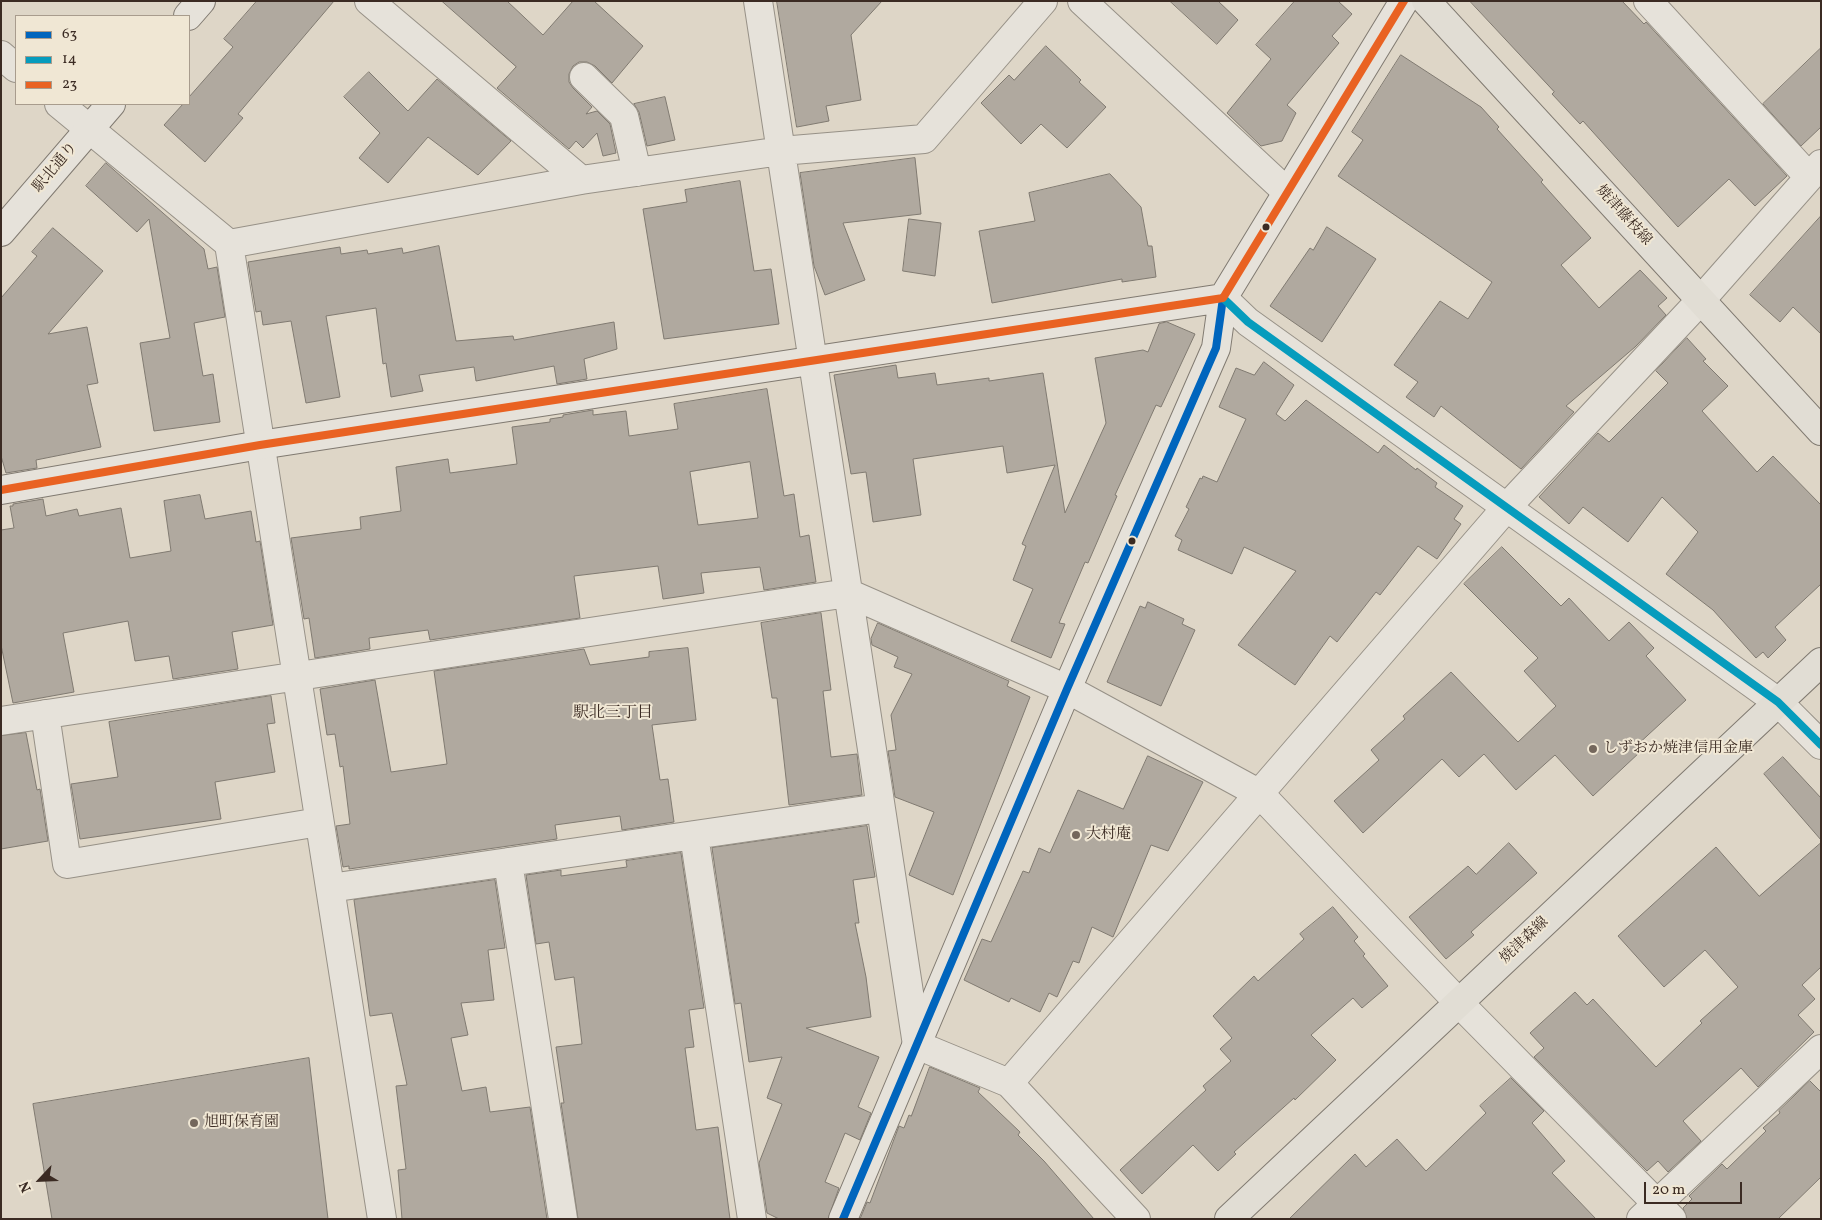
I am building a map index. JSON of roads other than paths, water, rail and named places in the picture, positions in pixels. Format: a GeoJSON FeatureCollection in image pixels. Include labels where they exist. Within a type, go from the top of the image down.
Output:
{"type":"FeatureCollection","features":[{"type":"Feature","properties":{"kind":"main road","name":"焼津藤枝線"},"geometry":{"type":"LineString","coordinates":[[1426,1],[1821,431]]}},
{"type":"Feature","properties":{"kind":"main road","name":"焼津森線"},"geometry":{"type":"LineString","coordinates":[[1229,1219],[1821,662]]}},
{"type":"Feature","properties":{"kind":"street"},"geometry":{"type":"LineString","coordinates":[[189,15],[201,1]]}},
{"type":"Feature","properties":{"kind":"street"},"geometry":{"type":"LineString","coordinates":[[369,1],[581,180]]}},
{"type":"Feature","properties":{"kind":"street"},"geometry":{"type":"LineString","coordinates":[[758,1],[916,1045]]}},
{"type":"Feature","properties":{"kind":"street"},"geometry":{"type":"LineString","coordinates":[[229,244],[581,180],[781,151],[924,139],[1043,1]]}},
{"type":"Feature","properties":{"kind":"street"},"geometry":{"type":"LineString","coordinates":[[1082,1],[1287,192]]}},
{"type":"Feature","properties":{"kind":"street"},"geometry":{"type":"LineString","coordinates":[[843,1219],[1067,689],[1216,348],[1223,298],[1404,1]]}},
{"type":"Feature","properties":{"kind":"street"},"geometry":{"type":"LineString","coordinates":[[1009,1083],[1506,508],[1700,301],[1815,171],[1648,1]]}},
{"type":"Feature","properties":{"kind":"street"},"geometry":{"type":"LineString","coordinates":[[1,55],[15,67]]}},
{"type":"Feature","properties":{"kind":"street"},"geometry":{"type":"LineString","coordinates":[[584,77],[624,116],[636,172]]}},
{"type":"Feature","properties":{"kind":"street"},"geometry":{"type":"LineString","coordinates":[[60,105],[229,244],[382,1219]]}},
{"type":"Feature","properties":{"kind":"street","name":"駅北通り"},"geometry":{"type":"LineString","coordinates":[[1,232],[110,105]]}},
{"type":"Feature","properties":{"kind":"street"},"geometry":{"type":"LineString","coordinates":[[1,490],[260,445],[1223,298]]}},
{"type":"Feature","properties":{"kind":"street"},"geometry":{"type":"LineString","coordinates":[[1223,298],[1248,322],[1778,702],[1821,745]]}},
{"type":"Feature","properties":{"kind":"street"},"geometry":{"type":"LineString","coordinates":[[1,721],[848,593],[1067,689],[1260,794],[1657,1213],[1820,1051]]}},
{"type":"Feature","properties":{"kind":"street"},"geometry":{"type":"LineString","coordinates":[[45,714],[67,864],[320,822]]}},
{"type":"Feature","properties":{"kind":"street"},"geometry":{"type":"LineString","coordinates":[[330,888],[880,808]]}},
{"type":"Feature","properties":{"kind":"street"},"geometry":{"type":"LineString","coordinates":[[694,835],[752,1219]]}},
{"type":"Feature","properties":{"kind":"street"},"geometry":{"type":"LineString","coordinates":[[508,862],[563,1219]]}},
{"type":"Feature","properties":{"kind":"street"},"geometry":{"type":"LineString","coordinates":[[916,1045],[1009,1083],[1136,1219]]}},
{"type":"Feature","properties":{"kind":"place","name":"しずおか焼津信用金庫"},"geometry":{"type":"Point","coordinates":[1593,749]}},
{"type":"Feature","properties":{"kind":"place","name":"大村庵"},"geometry":{"type":"Point","coordinates":[1076,835]}},
{"type":"Feature","properties":{"kind":"place","name":"旭町保育園"},"geometry":{"type":"Point","coordinates":[194,1123]}},
{"type":"Feature","properties":{"kind":"district","name":"駅北三丁目"},"geometry":{"type":"Point","coordinates":[613,714]}}]}
